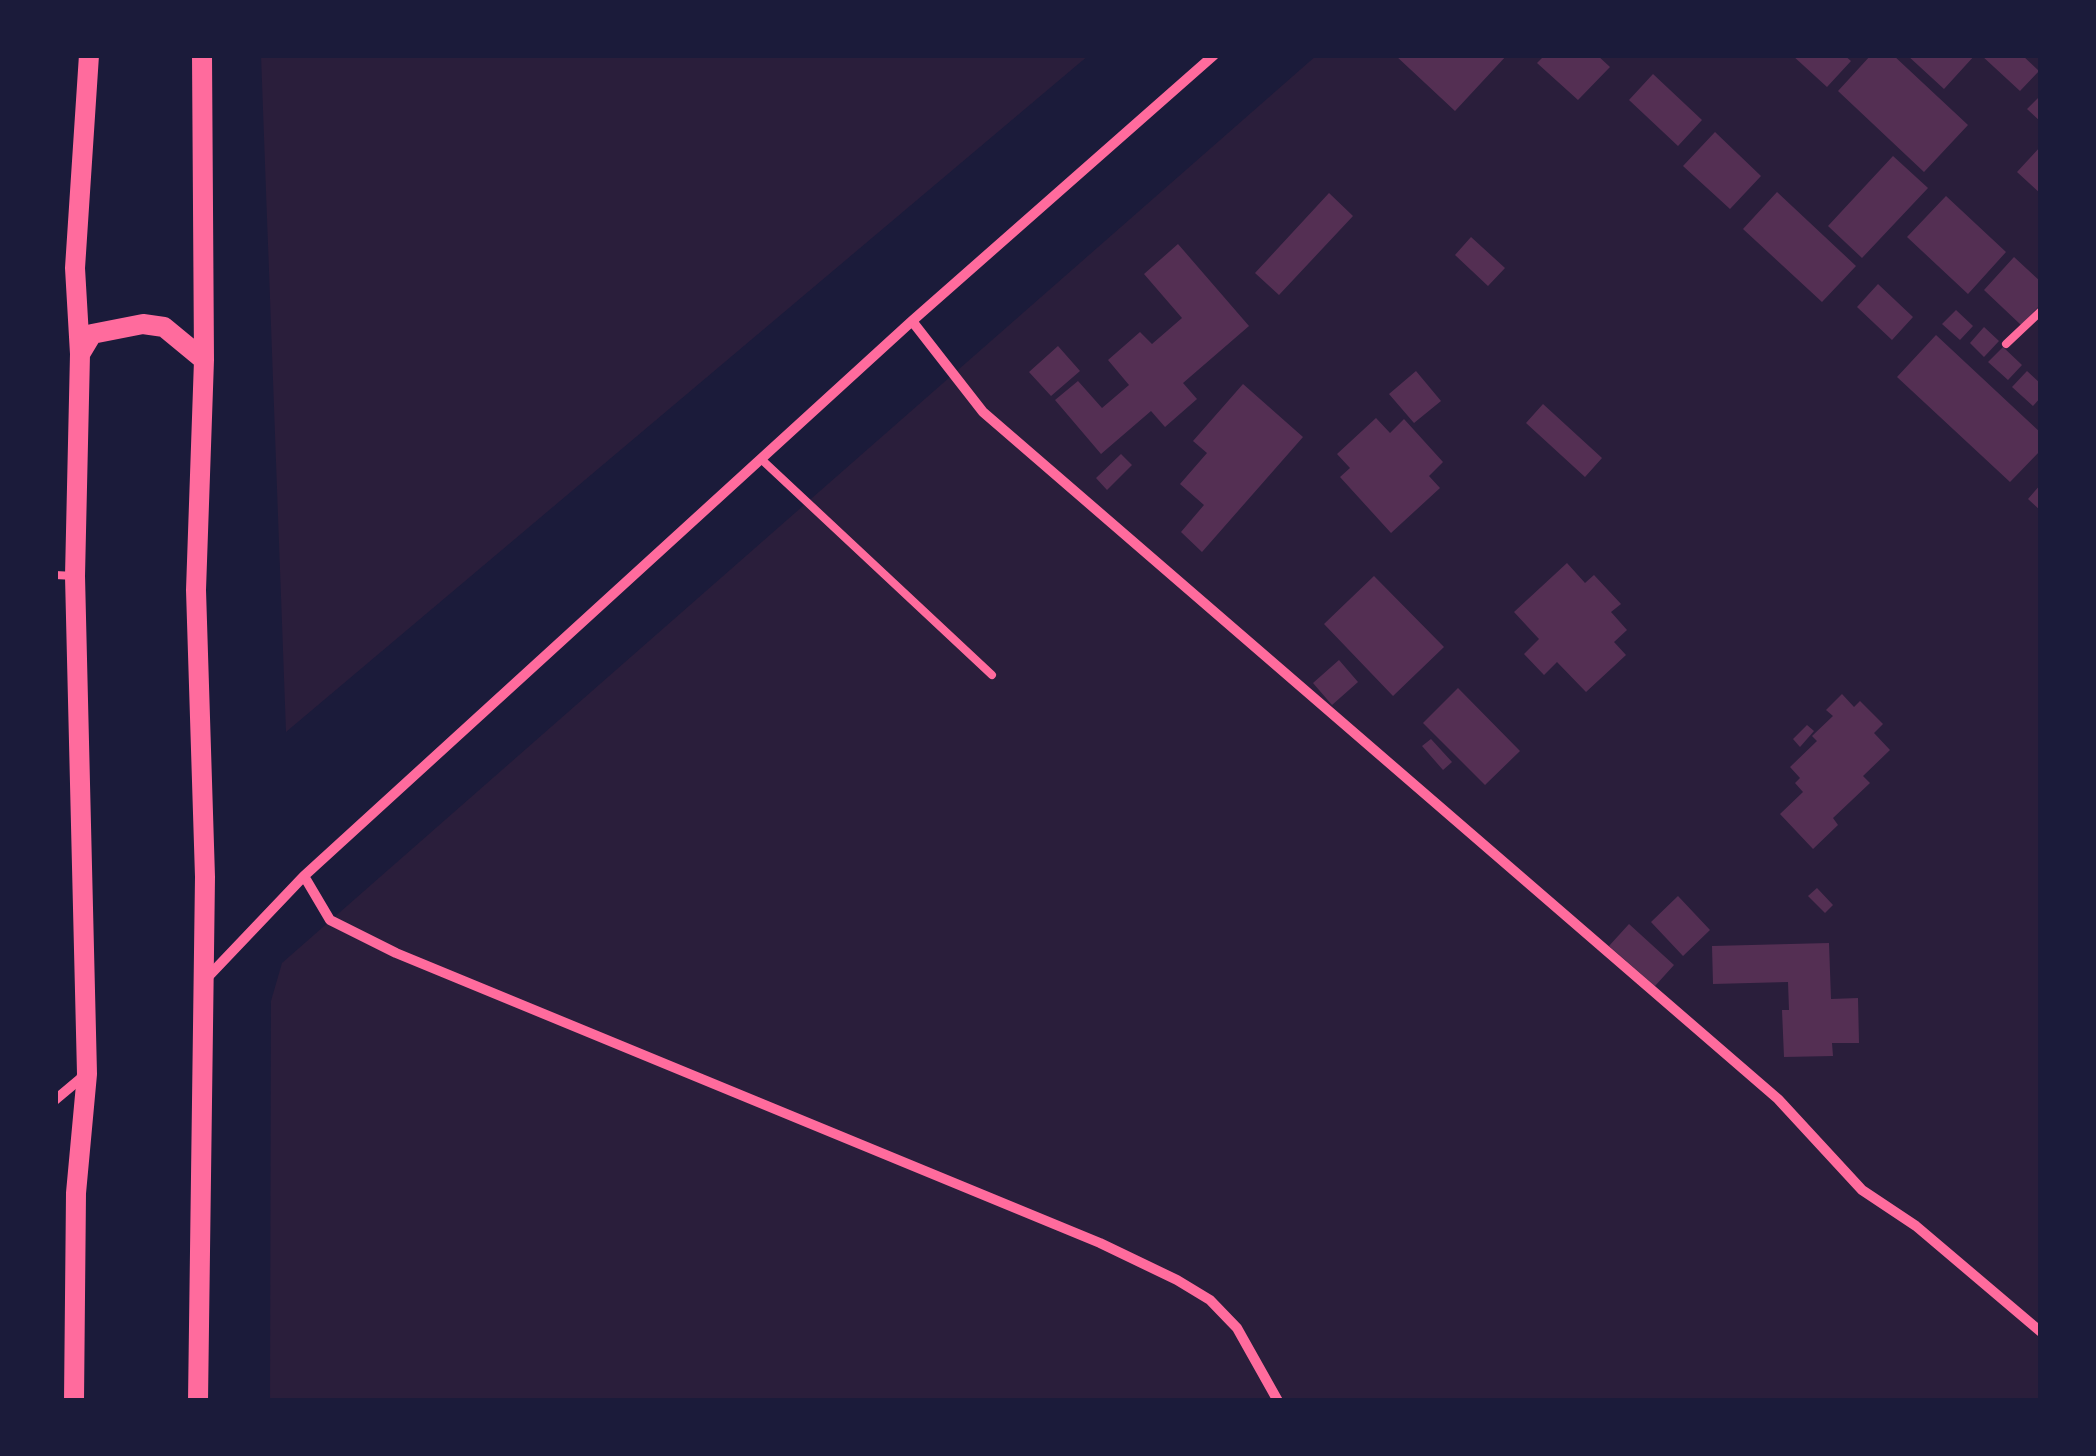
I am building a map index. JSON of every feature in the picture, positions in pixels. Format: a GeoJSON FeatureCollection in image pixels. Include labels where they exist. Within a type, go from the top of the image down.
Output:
{"type":"FeatureCollection","features":[{"type":"Feature","properties":{"kind":"main road"},"geometry":{"type":"LineString","coordinates":[[74,1401],[76,1193],[87,1074],[65,576],[80,354],[75,268],[89,55]]}},
{"type":"Feature","properties":{"kind":"main road"},"geometry":{"type":"LineString","coordinates":[[198,1401],[205,877],[196,590],[204,360],[202,55]]}},
{"type":"Feature","properties":{"kind":"main road"},"geometry":{"type":"LineString","coordinates":[[80,354],[92,334],[143,324],[164,327],[204,360]]}},
{"type":"Feature","properties":{"kind":"street"},"geometry":{"type":"LineString","coordinates":[[202,983],[304,876],[912,321],[1214,55]]}},
{"type":"Feature","properties":{"kind":"street"},"geometry":{"type":"LineString","coordinates":[[912,321],[983,412],[1778,1099],[1862,1190],[1916,1226],[2041,1332]]}},
{"type":"Feature","properties":{"kind":"street"},"geometry":{"type":"LineString","coordinates":[[304,876],[330,920],[396,953],[1100,1244],[1178,1280],[1210,1300],[1237,1328],[1278,1401]]}},
{"type":"Feature","properties":{"kind":"street"},"geometry":{"type":"LineString","coordinates":[[55,1100],[87,1074]]}},
{"type":"Feature","properties":{"kind":"lane"},"geometry":{"type":"LineString","coordinates":[[2006,344],[2041,311]]}},
{"type":"Feature","properties":{"kind":"lane"},"geometry":{"type":"LineString","coordinates":[[761,459],[992,675]]}},
{"type":"Feature","properties":{"kind":"shaded area"},"geometry":{"type":"Polygon","coordinates":[[[261,55],[1089,55],[286,732],[261,55]]]}},
{"type":"Feature","properties":{"kind":"shaded area"},"geometry":{"type":"Polygon","coordinates":[[[1317,55],[2041,55],[2041,1401],[270,1401],[271,1001],[282,963],[1317,55]]]}},
{"type":"Feature","properties":{"kind":"building"},"geometry":{"type":"Polygon","coordinates":[[[1395,55],[1507,55],[1455,111],[1395,55]]]}},
{"type":"Feature","properties":{"kind":"building"},"geometry":{"type":"Polygon","coordinates":[[[1545,55],[1597,55],[1610,67],[1578,100],[1537,63],[1545,55]]]}},
{"type":"Feature","properties":{"kind":"building"},"geometry":{"type":"Polygon","coordinates":[[[1792,55],[1844,55],[1851,61],[1827,87],[1792,55]]]}},
{"type":"Feature","properties":{"kind":"building"},"geometry":{"type":"Polygon","coordinates":[[[1871,55],[1893,55],[1968,125],[1924,172],[1838,91],[1871,55]]]}},
{"type":"Feature","properties":{"kind":"building"},"geometry":{"type":"Polygon","coordinates":[[[1907,55],[1975,55],[1944,89],[1907,55]]]}},
{"type":"Feature","properties":{"kind":"building"},"geometry":{"type":"Polygon","coordinates":[[[1981,55],[2022,55],[2039,71],[2020,91],[1981,55]]]}},
{"type":"Feature","properties":{"kind":"building"},"geometry":{"type":"Polygon","coordinates":[[[1653,74],[1702,120],[1678,146],[1629,100],[1653,74]]]}},
{"type":"Feature","properties":{"kind":"building"},"geometry":{"type":"Polygon","coordinates":[[[2041,95],[2041,122],[2027,109],[2041,95]]]}},
{"type":"Feature","properties":{"kind":"building"},"geometry":{"type":"Polygon","coordinates":[[[1715,132],[1761,176],[1730,209],[1683,166],[1715,132]]]}},
{"type":"Feature","properties":{"kind":"building"},"geometry":{"type":"Polygon","coordinates":[[[2041,146],[2041,194],[2017,172],[2041,146]]]}},
{"type":"Feature","properties":{"kind":"building"},"geometry":{"type":"Polygon","coordinates":[[[1893,156],[1928,188],[1862,258],[1828,226],[1893,156]]]}},
{"type":"Feature","properties":{"kind":"building"},"geometry":{"type":"Polygon","coordinates":[[[1777,192],[1856,266],[1822,302],[1743,229],[1777,192]]]}},
{"type":"Feature","properties":{"kind":"building"},"geometry":{"type":"Polygon","coordinates":[[[1329,193],[1353,216],[1279,295],[1255,273],[1329,193]]]}},
{"type":"Feature","properties":{"kind":"building"},"geometry":{"type":"Polygon","coordinates":[[[1946,196],[2006,252],[1968,294],[1907,237],[1946,196]]]}},
{"type":"Feature","properties":{"kind":"building"},"geometry":{"type":"Polygon","coordinates":[[[1471,237],[1505,268],[1488,286],[1455,255],[1471,237]]]}},
{"type":"Feature","properties":{"kind":"building"},"geometry":{"type":"Polygon","coordinates":[[[1178,244],[1249,326],[1183,383],[1197,399],[1165,427],[1151,411],[1101,454],[1055,400],[1078,381],[1102,408],[1129,385],[1108,360],[1140,332],[1152,344],[1182,318],[1144,274],[1178,244]]]}},
{"type":"Feature","properties":{"kind":"building"},"geometry":{"type":"Polygon","coordinates":[[[2014,257],[2041,282],[2041,304],[2021,325],[1984,290],[2014,257]]]}},
{"type":"Feature","properties":{"kind":"building"},"geometry":{"type":"Polygon","coordinates":[[[1878,284],[1913,317],[1892,340],[1857,307],[1878,284]]]}},
{"type":"Feature","properties":{"kind":"building"},"geometry":{"type":"Polygon","coordinates":[[[1956,310],[1973,326],[1960,340],[1942,324],[1956,310]]]}},
{"type":"Feature","properties":{"kind":"building"},"geometry":{"type":"Polygon","coordinates":[[[1984,327],[1999,341],[1984,357],[1970,343],[1984,327]]]}},
{"type":"Feature","properties":{"kind":"building"},"geometry":{"type":"Polygon","coordinates":[[[1936,335],[2041,433],[2041,450],[2010,482],[1897,377],[1936,335]]]}},
{"type":"Feature","properties":{"kind":"building"},"geometry":{"type":"Polygon","coordinates":[[[1058,346],[1080,371],[1051,396],[1029,372],[1058,346]]]}},
{"type":"Feature","properties":{"kind":"building"},"geometry":{"type":"Polygon","coordinates":[[[2003,347],[2022,365],[2008,380],[1988,362],[2003,347]]]}},
{"type":"Feature","properties":{"kind":"building"},"geometry":{"type":"Polygon","coordinates":[[[1416,371],[1441,401],[1414,423],[1389,394],[1416,371]]]}},
{"type":"Feature","properties":{"kind":"building"},"geometry":{"type":"Polygon","coordinates":[[[2027,371],[2041,384],[2041,397],[2033,406],[2012,387],[2027,371]]]}},
{"type":"Feature","properties":{"kind":"building"},"geometry":{"type":"Polygon","coordinates":[[[1243,384],[1303,437],[1202,552],[1181,532],[1204,505],[1180,484],[1207,453],[1193,441],[1243,384]]]}},
{"type":"Feature","properties":{"kind":"building"},"geometry":{"type":"Polygon","coordinates":[[[1543,404],[1602,458],[1585,477],[1526,423],[1543,404]]]}},
{"type":"Feature","properties":{"kind":"building"},"geometry":{"type":"Polygon","coordinates":[[[1376,418],[1390,433],[1404,419],[1443,462],[1429,476],[1440,488],[1391,533],[1340,477],[1350,468],[1337,454],[1376,418]]]}},
{"type":"Feature","properties":{"kind":"building"},"geometry":{"type":"Polygon","coordinates":[[[1121,454],[1132,465],[1107,490],[1096,478],[1121,454]]]}},
{"type":"Feature","properties":{"kind":"building"},"geometry":{"type":"Polygon","coordinates":[[[2041,484],[2041,511],[2028,499],[2041,484]]]}},
{"type":"Feature","properties":{"kind":"building"},"geometry":{"type":"Polygon","coordinates":[[[1567,563],[1585,583],[1594,575],[1621,604],[1611,612],[1627,630],[1614,642],[1626,655],[1586,692],[1557,662],[1544,675],[1524,654],[1539,639],[1514,612],[1567,563]]]}},
{"type":"Feature","properties":{"kind":"building"},"geometry":{"type":"Polygon","coordinates":[[[1374,576],[1444,647],[1393,696],[1324,624],[1374,576]]]}},
{"type":"Feature","properties":{"kind":"building"},"geometry":{"type":"Polygon","coordinates":[[[1339,660],[1358,682],[1332,705],[1313,683],[1339,660]]]}},
{"type":"Feature","properties":{"kind":"building"},"geometry":{"type":"Polygon","coordinates":[[[1458,688],[1520,751],[1485,785],[1423,723],[1458,688]]]}},
{"type":"Feature","properties":{"kind":"building"},"geometry":{"type":"Polygon","coordinates":[[[1842,694],[1854,707],[1860,701],[1883,724],[1874,733],[1890,750],[1863,776],[1870,783],[1833,818],[1838,825],[1813,849],[1780,814],[1803,792],[1795,783],[1800,778],[1790,767],[1817,741],[1812,736],[1833,716],[1826,710],[1842,694]]]}},
{"type":"Feature","properties":{"kind":"building"},"geometry":{"type":"Polygon","coordinates":[[[1807,725],[1814,731],[1800,747],[1793,739],[1807,725]]]}},
{"type":"Feature","properties":{"kind":"building"},"geometry":{"type":"Polygon","coordinates":[[[1431,739],[1452,762],[1443,770],[1422,746],[1431,739]]]}},
{"type":"Feature","properties":{"kind":"building"},"geometry":{"type":"Polygon","coordinates":[[[1817,888],[1833,905],[1825,913],[1808,896],[1817,888]]]}},
{"type":"Feature","properties":{"kind":"building"},"geometry":{"type":"Polygon","coordinates":[[[1678,896],[1710,930],[1683,956],[1651,922],[1678,896]]]}},
{"type":"Feature","properties":{"kind":"building"},"geometry":{"type":"Polygon","coordinates":[[[1629,924],[1674,965],[1655,986],[1609,946],[1629,924]]]}},
{"type":"Feature","properties":{"kind":"building"},"geometry":{"type":"Polygon","coordinates":[[[1829,943],[1831,999],[1858,998],[1859,1043],[1832,1043],[1833,1056],[1784,1057],[1782,1010],[1789,1010],[1788,982],[1713,984],[1712,946],[1829,943]]]}}]}
